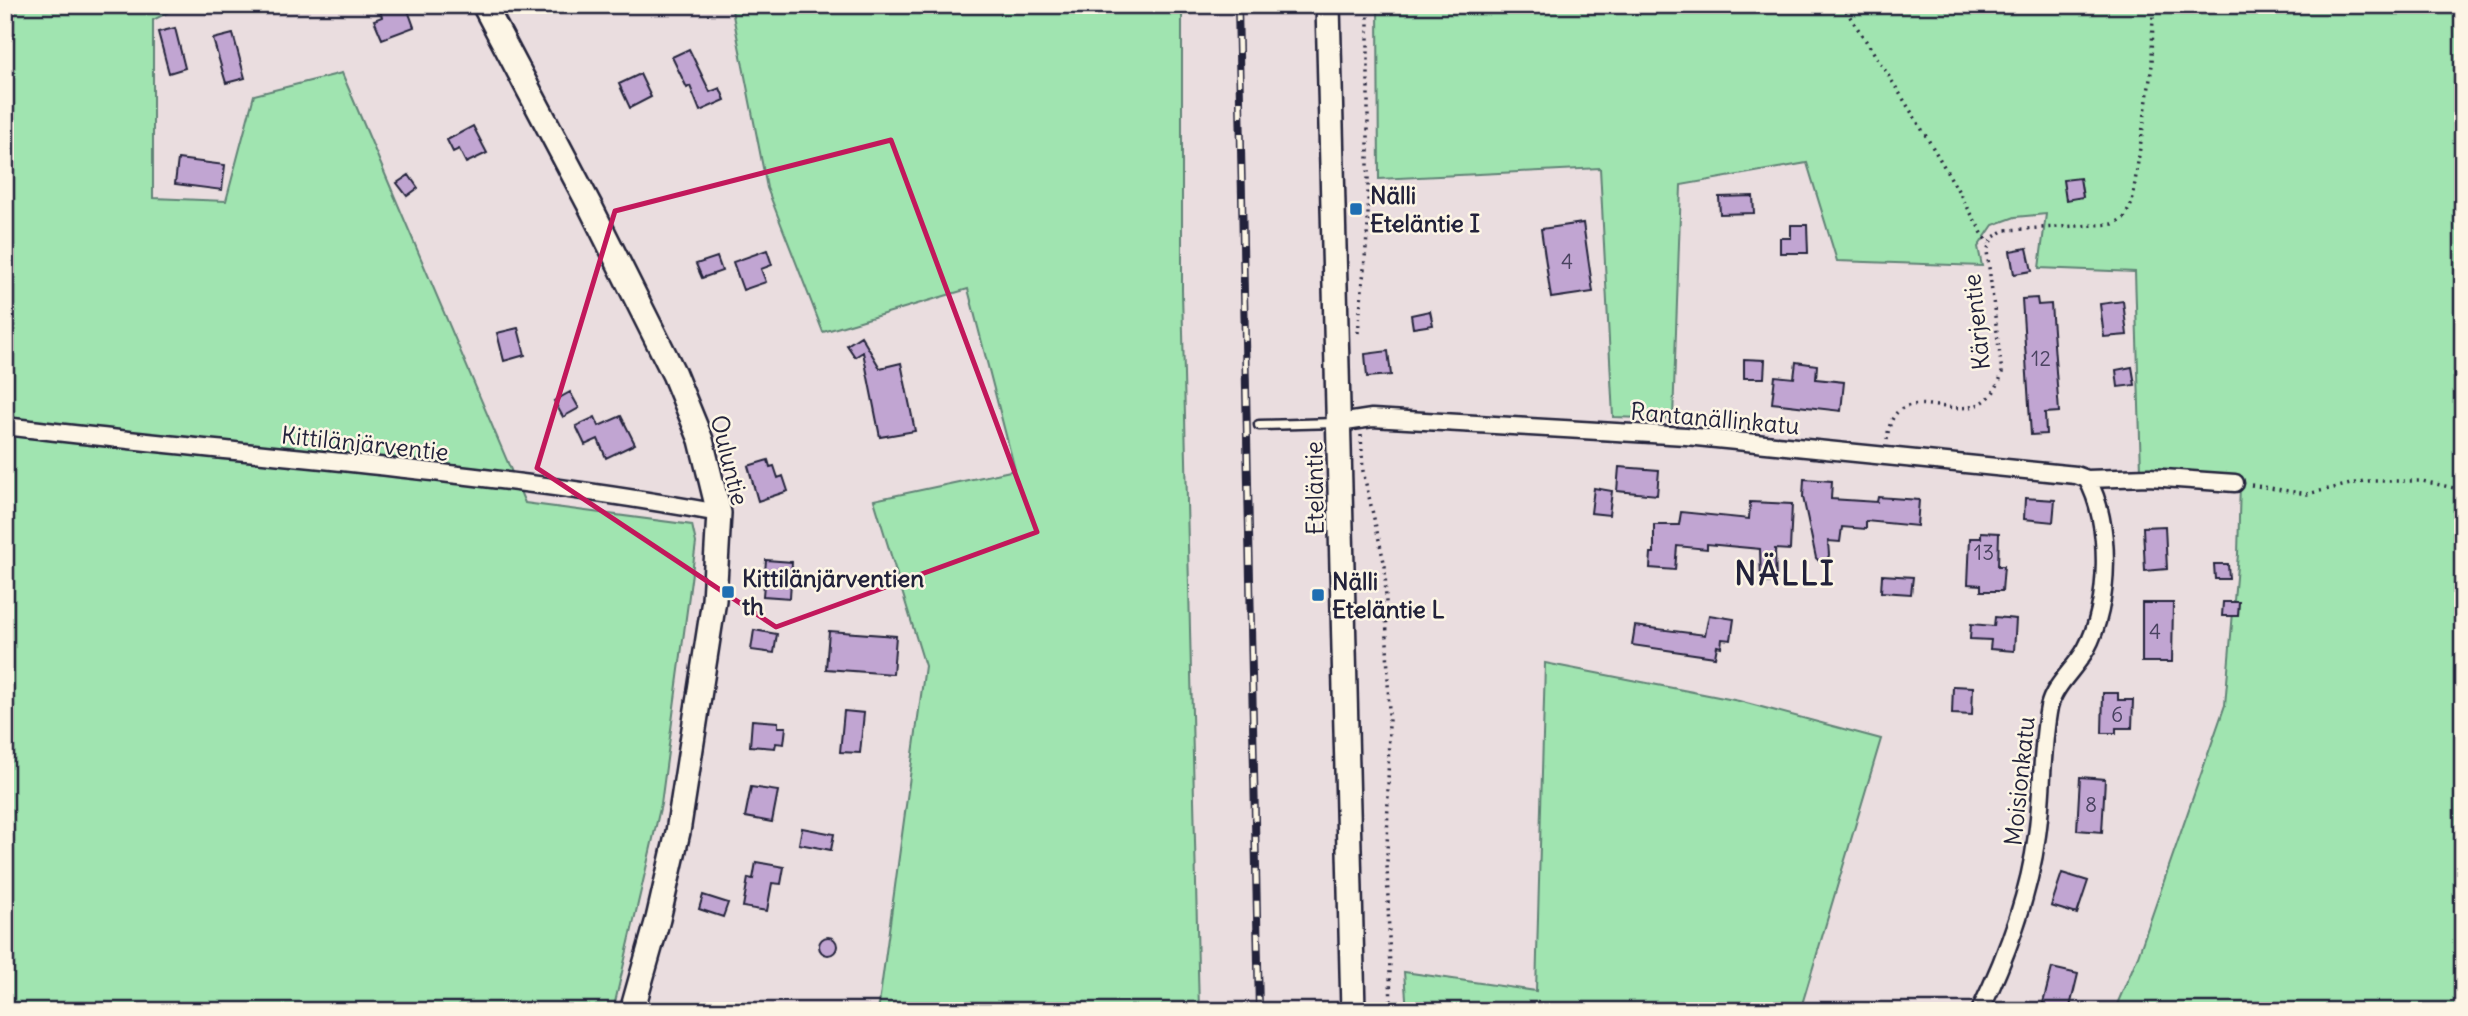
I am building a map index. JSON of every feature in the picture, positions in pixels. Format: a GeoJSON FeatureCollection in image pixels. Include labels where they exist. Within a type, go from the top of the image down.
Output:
{"type":"FeatureCollection","features":[{"type":"Feature","properties":{"kind":"street","name":"Ouluntie"},"geometry":{"type":"LineString","coordinates":[[484,5],[592,208],[674,374],[701,440],[719,513],[714,600],[678,832],[658,919],[632,1011]]}},
{"type":"Feature","properties":{"kind":"street","name":"Eteläntie"},"geometry":{"type":"LineString","coordinates":[[1328,5],[1350,421],[1353,1011]]}},
{"type":"Feature","properties":{"kind":"street","name":"Rantanällinkatu"},"geometry":{"type":"LineString","coordinates":[[1350,421],[1422,420],[1686,436],[2076,475],[2087,479],[2149,478],[2235,483]]}},
{"type":"Feature","properties":{"kind":"street","name":"Kittilänjärventie"},"geometry":{"type":"LineString","coordinates":[[5,426],[408,470],[649,501],[719,513]]}},
{"type":"Feature","properties":{"kind":"street","name":"Moisionkatu"},"geometry":{"type":"LineString","coordinates":[[1980,1011],[1994,981],[2031,876],[2038,832],[2050,704],[2091,639],[2099,612],[2103,537],[2096,498],[2087,479]]}},
{"type":"Feature","properties":{"kind":"lane"},"geometry":{"type":"LineString","coordinates":[[1259,425],[1350,421]]}},
{"type":"Feature","properties":{"kind":"path"},"geometry":{"type":"LineString","coordinates":[[1358,337],[1368,226],[1368,5]]}},
{"type":"Feature","properties":{"kind":"path"},"geometry":{"type":"LineString","coordinates":[[1842,5],[1942,160],[1988,244]]}},
{"type":"Feature","properties":{"kind":"path","name":"Kärjentie"},"geometry":{"type":"LineString","coordinates":[[1884,456],[1888,425],[1900,408],[1913,404],[1971,407],[1986,400],[1999,383],[2002,373],[1987,259],[1988,244],[1996,235],[2005,230],[2107,224],[2119,221],[2127,213],[2132,203],[2152,65],[2153,5]]}},
{"type":"Feature","properties":{"kind":"path"},"geometry":{"type":"LineString","coordinates":[[1350,421],[1385,566],[1391,1011]]}},
{"type":"Feature","properties":{"kind":"path"},"geometry":{"type":"LineString","coordinates":[[2235,483],[2307,494],[2364,481],[2422,481],[2463,490]]}},
{"type":"Feature","properties":{"kind":"highlighted area"},"geometry":{"type":"Polygon","coordinates":[[[891,140],[1037,532],[776,627],[537,468],[615,211],[891,140]]]}},
{"type":"Feature","properties":{"kind":"green space"},"geometry":{"type":"Polygon","coordinates":[[[5,5],[182,5],[153,20],[153,198],[226,201],[254,95],[342,73],[525,503],[692,525],[696,543],[661,804],[613,1011],[5,1011],[5,243],[8,214],[5,213],[5,5]]]}},
{"type":"Feature","properties":{"kind":"green space"},"geometry":{"type":"Polygon","coordinates":[[[731,5],[1182,5],[1182,290],[1199,1011],[878,1011],[925,666],[874,500],[1015,470],[968,289],[823,332],[767,188],[731,5]]]}},
{"type":"Feature","properties":{"kind":"green space"},"geometry":{"type":"Polygon","coordinates":[[[1378,5],[2463,5],[2463,1011],[2114,1011],[2138,956],[2225,705],[2238,554],[2240,482],[2141,471],[2135,272],[2039,268],[2046,214],[2015,217],[1993,225],[1978,247],[1982,266],[1837,261],[1807,163],[1681,185],[1673,419],[1613,417],[1600,168],[1379,179],[1378,5]]]}},
{"type":"Feature","properties":{"kind":"green space"},"geometry":{"type":"Polygon","coordinates":[[[1545,663],[1739,701],[1881,739],[1800,1011],[1407,1011],[1404,972],[1536,991],[1545,663]]]}},
{"type":"Feature","properties":{"kind":"building"},"geometry":{"type":"Polygon","coordinates":[[[378,5],[406,5],[414,27],[382,39],[374,20],[382,17],[378,5]]]}},
{"type":"Feature","properties":{"kind":"building"},"geometry":{"type":"Polygon","coordinates":[[[175,28],[185,68],[169,73],[158,32],[175,28]]]}},
{"type":"Feature","properties":{"kind":"building"},"geometry":{"type":"Polygon","coordinates":[[[233,34],[245,78],[226,83],[213,39],[233,34]]]}},
{"type":"Feature","properties":{"kind":"building"},"geometry":{"type":"Polygon","coordinates":[[[689,49],[710,92],[720,88],[725,100],[700,111],[690,86],[687,88],[672,57],[689,49]]]}},
{"type":"Feature","properties":{"kind":"building"},"geometry":{"type":"Polygon","coordinates":[[[640,74],[651,97],[630,108],[619,84],[640,74]]]}},
{"type":"Feature","properties":{"kind":"building"},"geometry":{"type":"Polygon","coordinates":[[[473,126],[487,153],[466,163],[459,149],[453,152],[447,140],[473,126]]]}},
{"type":"Feature","properties":{"kind":"building"},"geometry":{"type":"Polygon","coordinates":[[[178,159],[225,165],[222,190],[175,184],[178,159]]]}},
{"type":"Feature","properties":{"kind":"building"},"geometry":{"type":"Polygon","coordinates":[[[409,175],[418,188],[407,196],[397,183],[409,175]]]}},
{"type":"Feature","properties":{"kind":"building"},"geometry":{"type":"Polygon","coordinates":[[[2080,178],[2083,197],[2066,200],[2063,180],[2080,178]]]}},
{"type":"Feature","properties":{"kind":"building"},"geometry":{"type":"Polygon","coordinates":[[[1753,196],[1754,213],[1720,214],[1719,197],[1753,196]]]}},
{"type":"Feature","properties":{"kind":"building"},"geometry":{"type":"Polygon","coordinates":[[[1583,223],[1593,292],[1551,298],[1541,229],[1583,223]]]}},
{"type":"Feature","properties":{"kind":"building"},"geometry":{"type":"Polygon","coordinates":[[[1791,225],[1807,225],[1808,253],[1780,253],[1780,238],[1791,238],[1791,225]]]}},
{"type":"Feature","properties":{"kind":"building"},"geometry":{"type":"Polygon","coordinates":[[[2027,248],[2032,271],[2014,274],[2010,251],[2027,248]]]}},
{"type":"Feature","properties":{"kind":"building"},"geometry":{"type":"Polygon","coordinates":[[[767,250],[772,265],[761,269],[766,282],[743,290],[733,262],[767,250]]]}},
{"type":"Feature","properties":{"kind":"building"},"geometry":{"type":"Polygon","coordinates":[[[717,257],[722,271],[702,278],[696,264],[717,257]]]}},
{"type":"Feature","properties":{"kind":"building"},"geometry":{"type":"Polygon","coordinates":[[[2037,298],[2038,305],[2051,304],[2059,412],[2045,413],[2046,434],[2031,435],[2022,299],[2037,298]]]}},
{"type":"Feature","properties":{"kind":"building"},"geometry":{"type":"Polygon","coordinates":[[[2123,301],[2127,335],[2104,337],[2100,304],[2123,301]]]}},
{"type":"Feature","properties":{"kind":"building"},"geometry":{"type":"Polygon","coordinates":[[[1430,311],[1433,325],[1413,328],[1411,315],[1430,311]]]}},
{"type":"Feature","properties":{"kind":"building"},"geometry":{"type":"Polygon","coordinates":[[[518,328],[525,355],[504,361],[497,333],[518,328]]]}},
{"type":"Feature","properties":{"kind":"building"},"geometry":{"type":"Polygon","coordinates":[[[861,336],[880,368],[901,363],[915,431],[880,437],[863,352],[855,357],[847,345],[861,336]]]}},
{"type":"Feature","properties":{"kind":"building"},"geometry":{"type":"Polygon","coordinates":[[[1388,351],[1391,375],[1367,377],[1365,354],[1388,351]]]}},
{"type":"Feature","properties":{"kind":"building"},"geometry":{"type":"Polygon","coordinates":[[[1744,359],[1765,360],[1764,378],[1744,378],[1744,359]]]}},
{"type":"Feature","properties":{"kind":"building"},"geometry":{"type":"Polygon","coordinates":[[[1796,362],[1817,365],[1816,379],[1844,382],[1841,411],[1772,403],[1775,376],[1794,378],[1796,362]]]}},
{"type":"Feature","properties":{"kind":"building"},"geometry":{"type":"Polygon","coordinates":[[[2132,367],[2135,385],[2118,387],[2116,370],[2132,367]]]}},
{"type":"Feature","properties":{"kind":"building"},"geometry":{"type":"Polygon","coordinates":[[[570,392],[579,408],[563,417],[554,401],[570,392]]]}},
{"type":"Feature","properties":{"kind":"building"},"geometry":{"type":"Polygon","coordinates":[[[621,416],[635,444],[606,458],[598,439],[585,445],[576,426],[595,417],[599,426],[621,416]]]}},
{"type":"Feature","properties":{"kind":"building"},"geometry":{"type":"Polygon","coordinates":[[[768,460],[770,467],[774,466],[778,478],[783,476],[788,491],[758,501],[748,466],[768,460]]]}},
{"type":"Feature","properties":{"kind":"building"},"geometry":{"type":"Polygon","coordinates":[[[1619,467],[1659,470],[1657,495],[1617,491],[1619,467]]]}},
{"type":"Feature","properties":{"kind":"building"},"geometry":{"type":"Polygon","coordinates":[[[1804,479],[1832,481],[1831,499],[1877,502],[1878,497],[1919,500],[1917,526],[1866,521],[1866,529],[1842,527],[1840,542],[1828,541],[1827,561],[1820,562],[1816,558],[1803,497],[1804,479]]]}},
{"type":"Feature","properties":{"kind":"building"},"geometry":{"type":"Polygon","coordinates":[[[1594,488],[1612,491],[1609,515],[1591,513],[1594,488]]]}},
{"type":"Feature","properties":{"kind":"building"},"geometry":{"type":"Polygon","coordinates":[[[2025,498],[2055,500],[2053,522],[2024,519],[2025,498]]]}},
{"type":"Feature","properties":{"kind":"building"},"geometry":{"type":"Polygon","coordinates":[[[1750,502],[1792,504],[1790,550],[1775,549],[1776,582],[1761,583],[1760,549],[1707,544],[1707,549],[1677,546],[1675,570],[1650,568],[1651,553],[1654,553],[1654,525],[1679,525],[1681,512],[1749,519],[1750,502]]]}},
{"type":"Feature","properties":{"kind":"building"},"geometry":{"type":"Polygon","coordinates":[[[2165,526],[2167,569],[2145,571],[2143,527],[2165,526]]]}},
{"type":"Feature","properties":{"kind":"building"},"geometry":{"type":"Polygon","coordinates":[[[1981,532],[1999,533],[1998,566],[2004,566],[2002,591],[1981,591],[1981,585],[1968,584],[1970,538],[1981,538],[1981,532]]]}},
{"type":"Feature","properties":{"kind":"building"},"geometry":{"type":"Polygon","coordinates":[[[766,560],[792,562],[790,598],[763,596],[766,560]]]}},
{"type":"Feature","properties":{"kind":"building"},"geometry":{"type":"Polygon","coordinates":[[[2214,564],[2228,564],[2229,579],[2215,579],[2214,564]]]}},
{"type":"Feature","properties":{"kind":"building"},"geometry":{"type":"Polygon","coordinates":[[[1882,575],[1913,577],[1911,594],[1881,592],[1882,575]]]}},
{"type":"Feature","properties":{"kind":"building"},"geometry":{"type":"Polygon","coordinates":[[[2223,602],[2239,602],[2238,616],[2222,616],[2223,602]]]}},
{"type":"Feature","properties":{"kind":"building"},"geometry":{"type":"Polygon","coordinates":[[[2142,603],[2173,603],[2172,662],[2142,662],[2142,603]]]}},
{"type":"Feature","properties":{"kind":"building"},"geometry":{"type":"Polygon","coordinates":[[[1709,615],[1734,619],[1731,640],[1722,639],[1721,647],[1717,646],[1715,657],[1632,645],[1635,626],[1705,635],[1709,615]]]}},
{"type":"Feature","properties":{"kind":"building"},"geometry":{"type":"Polygon","coordinates":[[[1995,617],[2016,619],[2014,651],[1990,649],[1991,640],[1970,639],[1971,624],[1994,626],[1995,617]]]}},
{"type":"Feature","properties":{"kind":"building"},"geometry":{"type":"Polygon","coordinates":[[[754,630],[777,634],[774,653],[751,650],[754,630]]]}},
{"type":"Feature","properties":{"kind":"building"},"geometry":{"type":"Polygon","coordinates":[[[829,631],[896,636],[893,674],[826,669],[829,631]]]}},
{"type":"Feature","properties":{"kind":"building"},"geometry":{"type":"Polygon","coordinates":[[[1953,686],[1973,687],[1972,715],[1952,714],[1953,686]]]}},
{"type":"Feature","properties":{"kind":"building"},"geometry":{"type":"Polygon","coordinates":[[[2103,693],[2118,693],[2118,700],[2133,700],[2132,728],[2116,728],[2116,733],[2102,733],[2103,693]]]}},
{"type":"Feature","properties":{"kind":"building"},"geometry":{"type":"Polygon","coordinates":[[[844,711],[864,713],[860,753],[840,752],[844,711]]]}},
{"type":"Feature","properties":{"kind":"building"},"geometry":{"type":"Polygon","coordinates":[[[752,720],[778,722],[778,727],[786,727],[784,744],[776,743],[775,748],[750,746],[752,720]]]}},
{"type":"Feature","properties":{"kind":"building"},"geometry":{"type":"Polygon","coordinates":[[[2080,777],[2105,779],[2102,832],[2077,830],[2080,777]]]}},
{"type":"Feature","properties":{"kind":"building"},"geometry":{"type":"Polygon","coordinates":[[[751,787],[778,791],[772,822],[745,817],[751,787]]]}},
{"type":"Feature","properties":{"kind":"building"},"geometry":{"type":"Polygon","coordinates":[[[802,828],[834,834],[831,850],[799,844],[802,828]]]}},
{"type":"Feature","properties":{"kind":"building"},"geometry":{"type":"Polygon","coordinates":[[[756,862],[784,867],[781,884],[772,883],[767,911],[743,907],[748,878],[753,879],[756,862]]]}},
{"type":"Feature","properties":{"kind":"building"},"geometry":{"type":"Polygon","coordinates":[[[2062,873],[2088,881],[2077,914],[2051,906],[2062,873]]]}},
{"type":"Feature","properties":{"kind":"building"},"geometry":{"type":"Polygon","coordinates":[[[703,895],[728,903],[723,917],[699,909],[703,895]]]}},
{"type":"Feature","properties":{"kind":"building"},"geometry":{"type":"Polygon","coordinates":[[[828,937],[834,940],[837,946],[834,952],[828,955],[822,952],[819,946],[822,940],[828,937]]]}},
{"type":"Feature","properties":{"kind":"building"},"geometry":{"type":"Polygon","coordinates":[[[2052,968],[2078,974],[2069,1011],[2041,1011],[2052,968]]]}},
{"type":"Feature","properties":{"kind":"railway"},"geometry":{"type":"LineString","coordinates":[[1238,5],[1259,1011]]}},
{"type":"Feature","properties":{"kind":"place","name":"Nälli Eteläntie I"},"geometry":{"type":"Point","coordinates":[1356,209]}},
{"type":"Feature","properties":{"kind":"place","name":"Kittilänjärventien th"},"geometry":{"type":"Point","coordinates":[728,592]}},
{"type":"Feature","properties":{"kind":"place","name":"Nälli Eteläntie L"},"geometry":{"type":"Point","coordinates":[1318,595]}},
{"type":"Feature","properties":{"kind":"district","name":"NÄLLI"},"geometry":{"type":"Point","coordinates":[1785,573]}}]}
